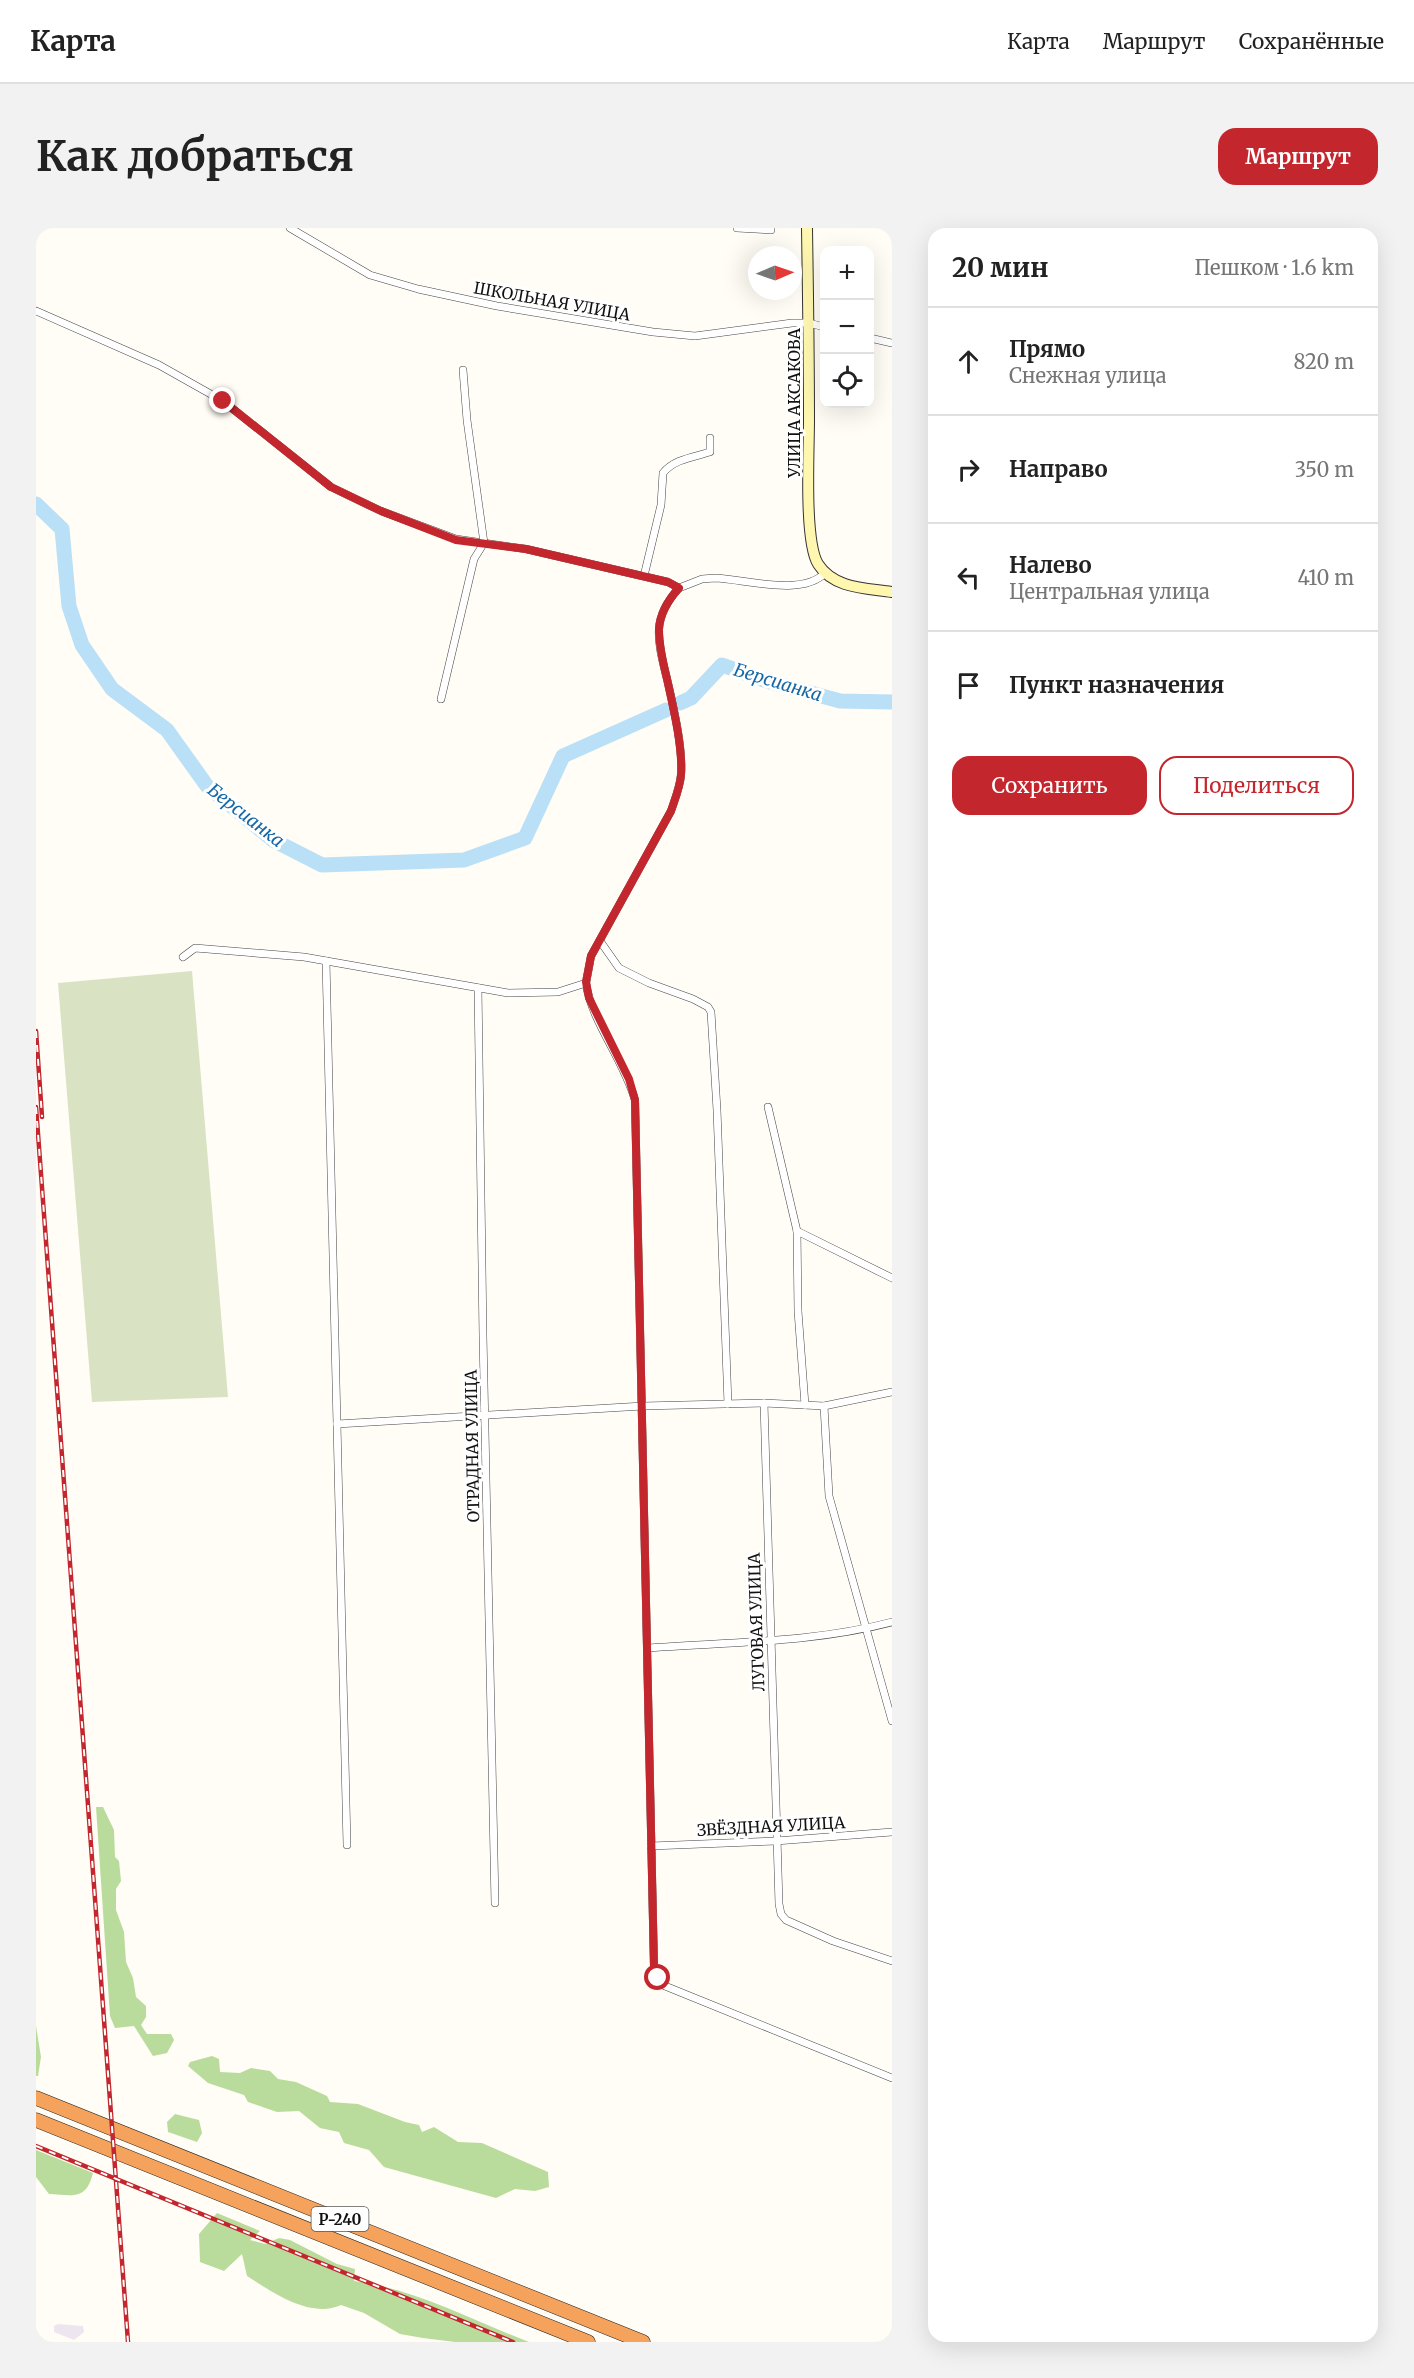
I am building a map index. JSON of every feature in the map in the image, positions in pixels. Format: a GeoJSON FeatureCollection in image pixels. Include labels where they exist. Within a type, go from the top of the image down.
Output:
{"type":"FeatureCollection","features":[{"type":"Feature","properties":{"kind":"highway","name":"Р-240"},"geometry":{"type":"LineString","coordinates":[[36,2098],[643,2342]]}},
{"type":"Feature","properties":{"kind":"highway","name":"Р-240"},"geometry":{"type":"LineString","coordinates":[[36,2121],[588,2342]]}},
{"type":"Feature","properties":{"kind":"street","name":"ШКОЛЬНАЯ УЛИЦА"},"geometry":{"type":"LineString","coordinates":[[290,228],[370,276],[497,306],[652,332],[694,336],[757,326],[809,323],[820,326]]}},
{"type":"Feature","properties":{"kind":"street"},"geometry":{"type":"LineString","coordinates":[[737,228],[771,230],[771,228]]}},
{"type":"Feature","properties":{"kind":"street","name":"УЛИЦА АКСАКОВА"},"geometry":{"type":"LineString","coordinates":[[807,228],[810,534],[814,556],[825,573]]}},
{"type":"Feature","properties":{"kind":"street"},"geometry":{"type":"LineString","coordinates":[[36,311],[159,365],[223,401],[331,487],[381,511],[456,540],[526,549],[668,582],[679,588]]}},
{"type":"Feature","properties":{"kind":"street"},"geometry":{"type":"LineString","coordinates":[[874,339],[892,343]]}},
{"type":"Feature","properties":{"kind":"street"},"geometry":{"type":"LineString","coordinates":[[441,699],[474,559],[484,543],[467,420],[463,370]]}},
{"type":"Feature","properties":{"kind":"street"},"geometry":{"type":"LineString","coordinates":[[644,576],[661,506],[663,473],[671,465],[710,452],[710,438]]}},
{"type":"Feature","properties":{"kind":"street"},"geometry":{"type":"LineString","coordinates":[[892,592],[843,584],[825,573],[819,580],[800,585],[702,579],[679,588],[669,600],[659,628],[680,760],[681,774],[678,792],[671,811],[591,956],[586,982],[592,1007],[629,1079],[635,1100],[654,1967],[658,1978],[665,1986],[892,2078]]}},
{"type":"Feature","properties":{"kind":"street"},"geometry":{"type":"LineString","coordinates":[[600,941],[619,968],[649,984],[693,999],[708,1007],[711,1012],[728,1404]]}},
{"type":"Feature","properties":{"kind":"street"},"geometry":{"type":"LineString","coordinates":[[183,957],[195,948],[304,957],[508,993],[558,992],[586,982]]}},
{"type":"Feature","properties":{"kind":"street"},"geometry":{"type":"LineString","coordinates":[[326,961],[347,1845]]}},
{"type":"Feature","properties":{"kind":"street","name":"ОТРАДНАЯ УЛИЦА"},"geometry":{"type":"LineString","coordinates":[[478,988],[484,1417],[495,1903]]}},
{"type":"Feature","properties":{"kind":"street"},"geometry":{"type":"LineString","coordinates":[[768,1107],[796,1231],[798,1311],[805,1405]]}},
{"type":"Feature","properties":{"kind":"street"},"geometry":{"type":"LineString","coordinates":[[796,1231],[892,1278]]}},
{"type":"Feature","properties":{"kind":"street"},"geometry":{"type":"LineString","coordinates":[[337,1424],[643,1406],[764,1403],[824,1406],[892,1392]]}},
{"type":"Feature","properties":{"kind":"street","name":"ЛУГОВАЯ УЛИЦА"},"geometry":{"type":"LineString","coordinates":[[764,1403],[778,1904],[786,1920],[833,1941],[892,1961]]}},
{"type":"Feature","properties":{"kind":"street"},"geometry":{"type":"LineString","coordinates":[[824,1406],[829,1496],[892,1721]]}},
{"type":"Feature","properties":{"kind":"street"},"geometry":{"type":"LineString","coordinates":[[647,1648],[802,1638],[866,1629],[892,1622]]}},
{"type":"Feature","properties":{"kind":"street","name":"ЗВЁЗДНАЯ УЛИЦА"},"geometry":{"type":"LineString","coordinates":[[651,1846],[776,1841],[892,1832]]}},
{"type":"Feature","properties":{"kind":"shaded area"},"geometry":{"type":"Polygon","coordinates":[[[58,2324],[83,2326],[84,2332],[74,2340],[54,2332],[54,2326],[58,2324]]]}},
{"type":"Feature","properties":{"kind":"green space"},"geometry":{"type":"Polygon","coordinates":[[[192,971],[228,1397],[92,1402],[58,983],[192,971]]]}},
{"type":"Feature","properties":{"kind":"green space"},"geometry":{"type":"Polygon","coordinates":[[[96,1807],[103,1807],[114,1830],[115,1857],[119,1861],[121,1881],[116,1889],[116,1910],[124,1932],[126,1962],[133,1978],[136,1997],[146,2006],[146,2017],[141,2025],[147,2034],[171,2034],[174,2040],[167,2053],[153,2056],[134,2026],[115,2028],[110,2016],[96,1807]]]}},
{"type":"Feature","properties":{"kind":"green space"},"geometry":{"type":"Polygon","coordinates":[[[36,2026],[41,2057],[38,2076],[36,2076],[36,2026]]]}},
{"type":"Feature","properties":{"kind":"green space"},"geometry":{"type":"Polygon","coordinates":[[[212,2056],[219,2059],[220,2072],[240,2073],[251,2068],[270,2071],[278,2079],[296,2082],[327,2096],[330,2102],[358,2104],[419,2125],[422,2132],[434,2127],[458,2142],[482,2143],[548,2172],[549,2187],[535,2191],[515,2189],[496,2198],[384,2167],[369,2150],[344,2143],[339,2132],[320,2128],[299,2111],[277,2112],[248,2102],[244,2095],[208,2083],[188,2066],[190,2062],[212,2056]]]}},
{"type":"Feature","properties":{"kind":"green space"},"geometry":{"type":"Polygon","coordinates":[[[175,2114],[199,2120],[202,2133],[197,2142],[168,2132],[167,2122],[175,2114]]]}},
{"type":"Feature","properties":{"kind":"green space"},"geometry":{"type":"Polygon","coordinates":[[[36,2150],[93,2173],[87,2188],[72,2195],[49,2194],[36,2177],[36,2150]]]}},
{"type":"Feature","properties":{"kind":"green space"},"geometry":{"type":"Polygon","coordinates":[[[217,2213],[260,2231],[250,2240],[265,2244],[279,2238],[290,2240],[337,2264],[355,2269],[354,2281],[421,2298],[529,2342],[455,2342],[423,2338],[400,2334],[364,2313],[341,2305],[317,2309],[292,2302],[247,2276],[242,2254],[224,2271],[200,2262],[199,2234],[217,2213]]]}},
{"type":"Feature","properties":{"kind":"waterway","name":"Берсианка"},"geometry":{"type":"LineString","coordinates":[[36,504],[62,529],[69,606],[82,645],[112,689],[167,730],[207,786],[273,840],[322,865],[464,860],[525,838],[563,756],[666,710]]}},
{"type":"Feature","properties":{"kind":"waterway","name":"Берсианка"},"geometry":{"type":"LineString","coordinates":[[680,703],[691,698],[722,665],[767,681],[840,701],[892,702]]}},
{"type":"Feature","properties":{"kind":"railway"},"geometry":{"type":"LineString","coordinates":[[36,1031],[42,1117]]}},
{"type":"Feature","properties":{"kind":"railway"},"geometry":{"type":"LineString","coordinates":[[36,1107],[128,2342]]}},
{"type":"Feature","properties":{"kind":"railway"},"geometry":{"type":"LineString","coordinates":[[36,2146],[513,2342]]}},
{"type":"Feature","properties":{"kind":"route"},"geometry":{"type":"LineString","coordinates":[[223,401],[331,487],[381,511],[456,540],[526,549],[668,582],[679,588],[669,600],[662,614],[659,628],[680,760],[681,774],[678,792],[671,811],[591,956],[586,982],[592,1007],[629,1079],[635,1100],[654,1967],[658,1978]]}}]}
